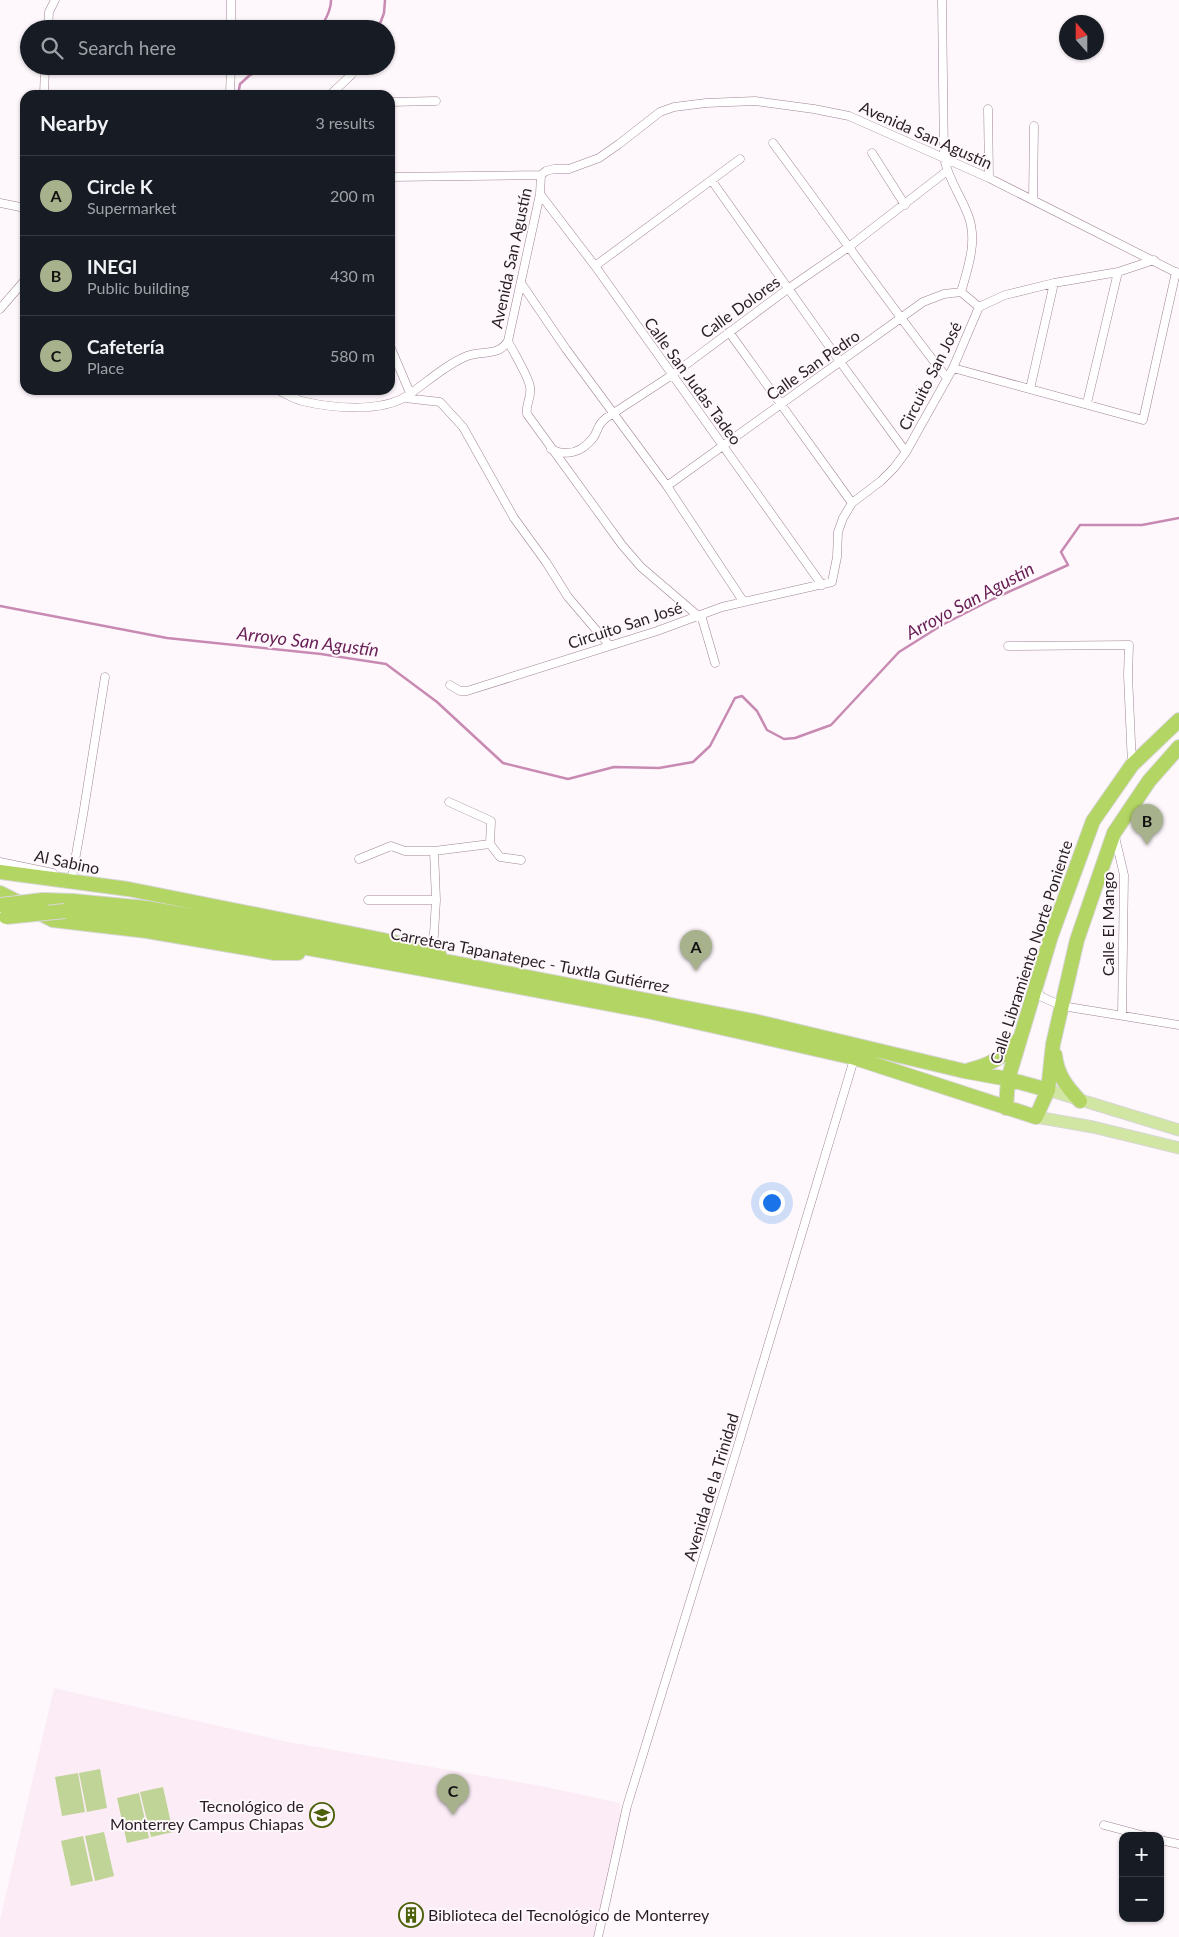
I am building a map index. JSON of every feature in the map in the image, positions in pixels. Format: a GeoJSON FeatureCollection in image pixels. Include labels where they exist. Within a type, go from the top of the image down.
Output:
{"type":"FeatureCollection","features":[{"type":"Feature","properties":{"kind":"highway","name":"Calle Libramiento Norte Poniente"},"geometry":{"type":"LineString","coordinates":[[1006,1108],[1008,1078],[1054,927],[1093,821],[1132,765],[1179,720]]}},
{"type":"Feature","properties":{"kind":"highway"},"geometry":{"type":"LineString","coordinates":[[1036,1117],[1048,1090],[1053,1044],[1077,940],[1114,833],[1149,781],[1179,747]]}},
{"type":"Feature","properties":{"kind":"highway"},"geometry":{"type":"LineString","coordinates":[[0,872],[128,889],[433,950],[454,963]]}},
{"type":"Feature","properties":{"kind":"highway","name":"Carretera Tapanatepec - Tuxtla Gutiérrez"},"geometry":{"type":"LineString","coordinates":[[2,903],[43,900],[73,901],[146,908],[454,963],[744,1019],[856,1053],[1006,1108],[1036,1117]]}},
{"type":"Feature","properties":{"kind":"highway"},"geometry":{"type":"LineString","coordinates":[[2,903],[54,920],[146,931],[275,953],[344,955]]}},
{"type":"Feature","properties":{"kind":"highway","name":"Carretera Tapanatepec - Tuxtla Gutiérrez"},"geometry":{"type":"LineString","coordinates":[[2,903],[147,919],[646,1011],[856,1053],[1008,1078],[1048,1090]]}},
{"type":"Feature","properties":{"kind":"highway"},"geometry":{"type":"LineString","coordinates":[[964,1072],[986,1066],[1006,1054],[1021,1036]]}},
{"type":"Feature","properties":{"kind":"highway"},"geometry":{"type":"LineString","coordinates":[[1053,1044],[1056,1066],[1066,1085],[1080,1101]]}},
{"type":"Feature","properties":{"kind":"main road"},"geometry":{"type":"LineString","coordinates":[[1048,1090],[1179,1130]]}},
{"type":"Feature","properties":{"kind":"main road"},"geometry":{"type":"LineString","coordinates":[[1036,1117],[1093,1127],[1179,1148]]}},
{"type":"Feature","properties":{"kind":"street"},"geometry":{"type":"LineString","coordinates":[[49,20],[49,12],[55,0]]}},
{"type":"Feature","properties":{"kind":"street"},"geometry":{"type":"LineString","coordinates":[[231,0],[231,20]]}},
{"type":"Feature","properties":{"kind":"street"},"geometry":{"type":"LineString","coordinates":[[942,0],[944,158],[947,171],[969,216],[972,228],[970,261],[960,292],[965,294],[979,308]]}},
{"type":"Feature","properties":{"kind":"street"},"geometry":{"type":"LineString","coordinates":[[44,90],[45,75]]}},
{"type":"Feature","properties":{"kind":"street"},"geometry":{"type":"LineString","coordinates":[[230,90],[231,75]]}},
{"type":"Feature","properties":{"kind":"street"},"geometry":{"type":"LineString","coordinates":[[335,90],[351,75]]}},
{"type":"Feature","properties":{"kind":"street"},"geometry":{"type":"LineString","coordinates":[[395,102],[436,101]]}},
{"type":"Feature","properties":{"kind":"street","name":"Avenida San Agustín"},"geometry":{"type":"LineString","coordinates":[[290,395],[301,400],[346,408],[382,404],[403,398],[448,366],[468,356],[504,348],[508,341],[521,283],[540,194],[541,175],[546,171],[568,169],[599,158],[660,112],[674,107],[755,101],[814,108],[849,116],[1033,199],[1177,273]]}},
{"type":"Feature","properties":{"kind":"street"},"geometry":{"type":"LineString","coordinates":[[988,108],[989,178]]}},
{"type":"Feature","properties":{"kind":"street"},"geometry":{"type":"LineString","coordinates":[[1033,199],[1034,126]]}},
{"type":"Feature","properties":{"kind":"street"},"geometry":{"type":"LineString","coordinates":[[773,143],[850,246],[900,319],[947,378]]}},
{"type":"Feature","properties":{"kind":"street"},"geometry":{"type":"LineString","coordinates":[[872,153],[905,205]]}},
{"type":"Feature","properties":{"kind":"street"},"geometry":{"type":"LineString","coordinates":[[595,266],[740,159]]}},
{"type":"Feature","properties":{"kind":"street","name":"Calle Dolores"},"geometry":{"type":"LineString","coordinates":[[551,449],[561,454],[571,453],[582,448],[594,437],[598,424],[672,375],[789,288],[850,246],[947,171]]}},
{"type":"Feature","properties":{"kind":"street"},"geometry":{"type":"LineString","coordinates":[[395,177],[541,175]]}},
{"type":"Feature","properties":{"kind":"street"},"geometry":{"type":"LineString","coordinates":[[712,181],[906,452]]}},
{"type":"Feature","properties":{"kind":"street","name":"Calle San Judas Tadeo"},"geometry":{"type":"LineString","coordinates":[[540,194],[595,266],[822,585]]}},
{"type":"Feature","properties":{"kind":"street"},"geometry":{"type":"LineString","coordinates":[[0,204],[20,207]]}},
{"type":"Feature","properties":{"kind":"street","name":"Circuito San José"},"geometry":{"type":"LineString","coordinates":[[450,685],[460,691],[467,691],[657,631],[744,601],[832,582],[837,558],[838,532],[843,518],[852,503],[881,481],[906,452],[953,368],[979,308],[1005,295],[1054,283],[1118,272],[1154,260]]}},
{"type":"Feature","properties":{"kind":"street"},"geometry":{"type":"LineString","coordinates":[[1087,403],[1118,272]]}},
{"type":"Feature","properties":{"kind":"street"},"geometry":{"type":"LineString","coordinates":[[953,368],[1144,420],[1177,273]]}},
{"type":"Feature","properties":{"kind":"street"},"geometry":{"type":"LineString","coordinates":[[521,283],[566,349],[667,486],[744,601]]}},
{"type":"Feature","properties":{"kind":"street"},"geometry":{"type":"LineString","coordinates":[[1030,390],[1054,283]]}},
{"type":"Feature","properties":{"kind":"street"},"geometry":{"type":"LineString","coordinates":[[0,310],[20,286]]}},
{"type":"Feature","properties":{"kind":"street","name":"Calle San Pedro"},"geometry":{"type":"LineString","coordinates":[[667,486],[841,363],[923,302],[933,297],[960,292]]}},
{"type":"Feature","properties":{"kind":"street"},"geometry":{"type":"LineString","coordinates":[[729,332],[852,503]]}},
{"type":"Feature","properties":{"kind":"street"},"geometry":{"type":"LineString","coordinates":[[508,341],[530,386],[530,395],[526,409],[527,414],[622,546],[642,568],[699,615],[715,663]]}},
{"type":"Feature","properties":{"kind":"street"},"geometry":{"type":"LineString","coordinates":[[395,358],[410,393]]}},
{"type":"Feature","properties":{"kind":"street"},"geometry":{"type":"LineString","coordinates":[[403,398],[418,398],[440,402],[463,427],[514,518],[546,562],[568,597],[609,646]]}},
{"type":"Feature","properties":{"kind":"street"},"geometry":{"type":"LineString","coordinates":[[1008,646],[1129,645],[1128,675],[1132,765]]}},
{"type":"Feature","properties":{"kind":"street"},"geometry":{"type":"LineString","coordinates":[[72,877],[105,677]]}},
{"type":"Feature","properties":{"kind":"street"},"geometry":{"type":"LineString","coordinates":[[449,802],[491,821],[490,844],[500,857],[521,860]]}},
{"type":"Feature","properties":{"kind":"street","name":"Calle El Mango"},"geometry":{"type":"LineString","coordinates":[[1114,833],[1124,875],[1122,1015]]}},
{"type":"Feature","properties":{"kind":"street"},"geometry":{"type":"LineString","coordinates":[[359,859],[392,846],[405,851],[434,851],[490,844]]}},
{"type":"Feature","properties":{"kind":"street"},"geometry":{"type":"LineString","coordinates":[[433,950],[436,900],[434,851]]}},
{"type":"Feature","properties":{"kind":"street","name":"Al Sabino"},"geometry":{"type":"LineString","coordinates":[[0,862],[128,889]]}},
{"type":"Feature","properties":{"kind":"street"},"geometry":{"type":"LineString","coordinates":[[368,900],[436,900]]}},
{"type":"Feature","properties":{"kind":"street"},"geometry":{"type":"LineString","coordinates":[[1035,989],[1042,997],[1062,1006],[1179,1025]]}},
{"type":"Feature","properties":{"kind":"street","name":"Avenida de la Trinidad"},"geometry":{"type":"LineString","coordinates":[[598,1937],[627,1806],[738,1449],[856,1053]]}},
{"type":"Feature","properties":{"kind":"street"},"geometry":{"type":"LineString","coordinates":[[1104,1826],[1129,1832]]}},
{"type":"Feature","properties":{"kind":"street"},"geometry":{"type":"LineString","coordinates":[[1164,1841],[1179,1844]]}},
{"type":"Feature","properties":{"kind":"shaded area","name":"Tecnológico de Monterrey Campus Chiapas"},"geometry":{"type":"Polygon","coordinates":[[[54,1688],[288,1742],[541,1786],[620,1803],[621,1827],[594,1937],[0,1937],[0,1920],[54,1688]]]}},
{"type":"Feature","properties":{"kind":"green space"},"geometry":{"type":"Polygon","coordinates":[[[100,1769],[107,1808],[87,1812],[79,1773],[100,1769]]]}},
{"type":"Feature","properties":{"kind":"green space"},"geometry":{"type":"Polygon","coordinates":[[[78,1773],[85,1812],[62,1816],[55,1777],[78,1773]]]}},
{"type":"Feature","properties":{"kind":"green space"},"geometry":{"type":"Polygon","coordinates":[[[163,1787],[173,1832],[151,1837],[140,1792],[163,1787]]]}},
{"type":"Feature","properties":{"kind":"green space"},"geometry":{"type":"Polygon","coordinates":[[[139,1793],[149,1838],[127,1843],[117,1798],[139,1793]]]}},
{"type":"Feature","properties":{"kind":"green space"},"geometry":{"type":"Polygon","coordinates":[[[104,1832],[114,1876],[95,1881],[85,1836],[104,1832]]]}},
{"type":"Feature","properties":{"kind":"green space"},"geometry":{"type":"Polygon","coordinates":[[[83,1836],[93,1881],[71,1886],[61,1841],[83,1836]]]}},
{"type":"Feature","properties":{"kind":"waterway"},"geometry":{"type":"LineString","coordinates":[[325,20],[331,0]]}},
{"type":"Feature","properties":{"kind":"waterway"},"geometry":{"type":"LineString","coordinates":[[381,20],[385,0]]}},
{"type":"Feature","properties":{"kind":"waterway"},"geometry":{"type":"LineString","coordinates":[[239,90],[240,84],[250,75]]}},
{"type":"Feature","properties":{"kind":"waterway","name":"Arroyo San Agustín"},"geometry":{"type":"LineString","coordinates":[[0,606],[167,638],[321,654],[386,664],[437,702],[503,763],[568,779],[614,767],[659,768],[693,762],[710,746],[735,698],[742,696],[757,711],[767,730],[784,739],[795,738],[831,725],[899,652],[942,625],[993,599],[1068,565],[1061,552],[1080,525],[1142,525],[1179,518]]}},
{"type":"Feature","properties":{"kind":"place","name":"INEGI"},"geometry":{"type":"Point","coordinates":[1147,845]}},
{"type":"Feature","properties":{"kind":"place","name":"Circle K"},"geometry":{"type":"Point","coordinates":[696,971]}},
{"type":"Feature","properties":{"kind":"place","name":"Tecnológico de Monterrey Campus Chiapas"},"geometry":{"type":"Point","coordinates":[322,1815]}},
{"type":"Feature","properties":{"kind":"place","name":"Cafetería"},"geometry":{"type":"Point","coordinates":[453,1815]}},
{"type":"Feature","properties":{"kind":"place","name":"Biblioteca del Tecnológico de Monterrey"},"geometry":{"type":"Point","coordinates":[411,1915]}}]}
